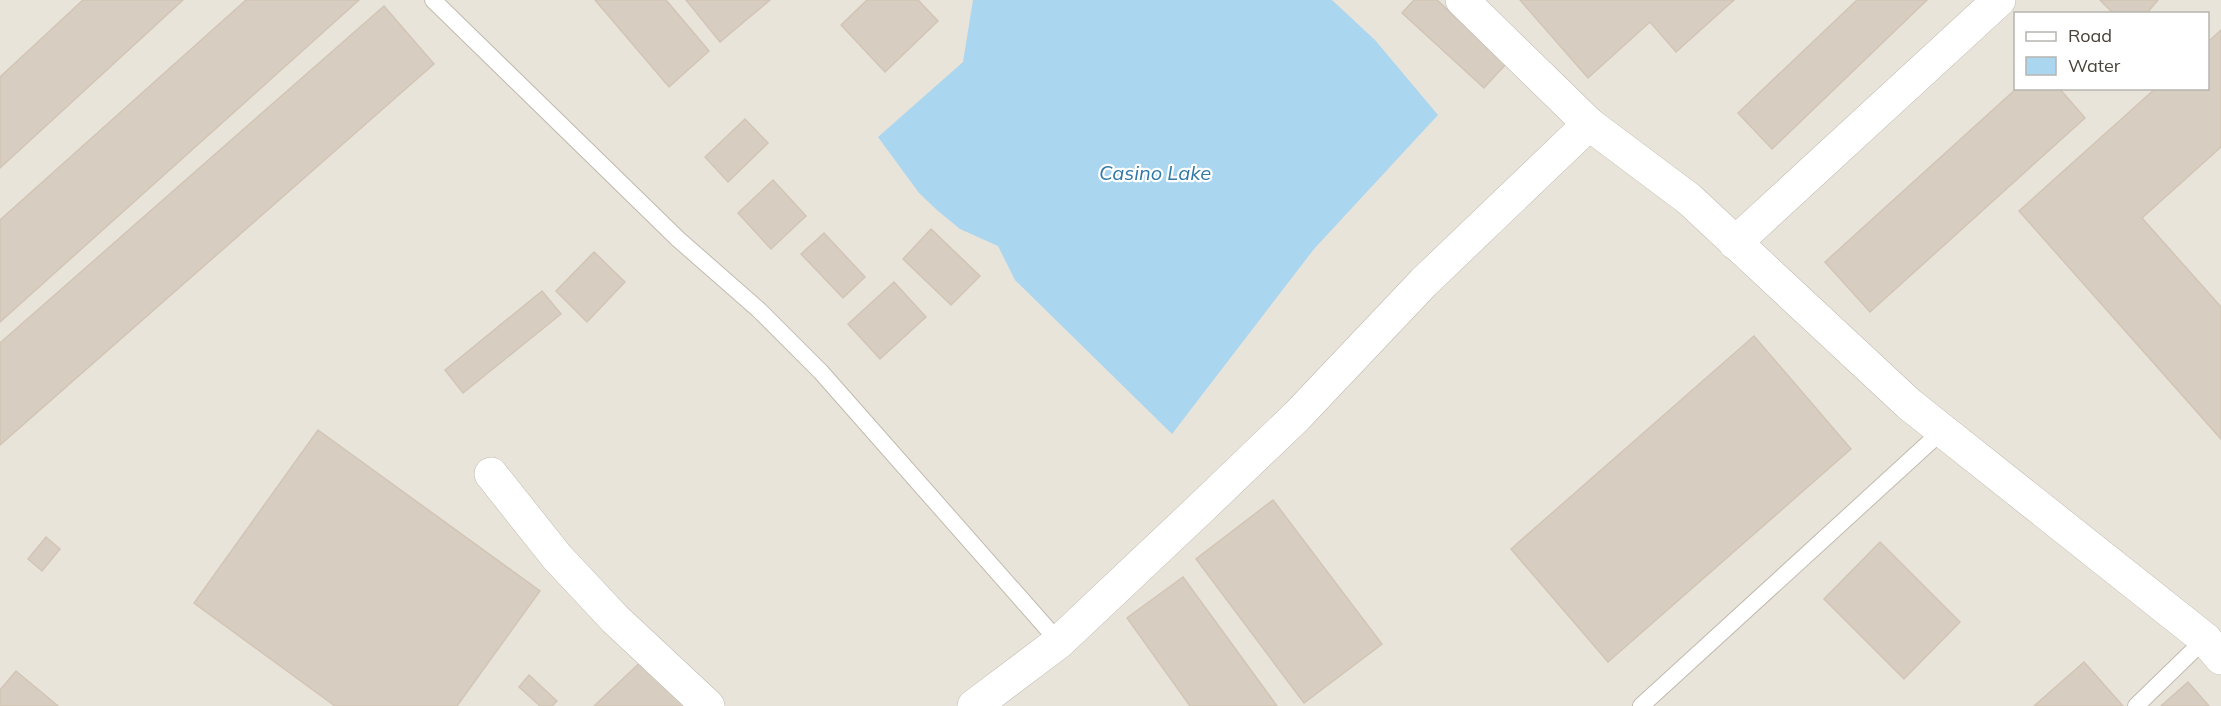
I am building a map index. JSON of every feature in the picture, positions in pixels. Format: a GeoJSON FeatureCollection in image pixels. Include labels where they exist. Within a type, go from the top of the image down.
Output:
{"type":"FeatureCollection","features":[{"type":"Feature","properties":{"kind":"street"},"geometry":{"type":"LineString","coordinates":[[1462,0],[1588,124],[1689,199],[1909,405],[2213,648]]}},
{"type":"Feature","properties":{"kind":"street"},"geometry":{"type":"LineString","coordinates":[[1736,243],[1999,0]]}},
{"type":"Feature","properties":{"kind":"street"},"geometry":{"type":"LineString","coordinates":[[974,706],[1059,642],[1297,416],[1424,282],[1588,124]]}},
{"type":"Feature","properties":{"kind":"street"},"geometry":{"type":"LineString","coordinates":[[491,474],[557,557],[615,619],[708,706]]}},
{"type":"Feature","properties":{"kind":"lane"},"geometry":{"type":"LineString","coordinates":[[433,0],[678,239],[759,310],[821,372],[1059,642]]}},
{"type":"Feature","properties":{"kind":"lane"},"geometry":{"type":"LineString","coordinates":[[1641,706],[1943,430]]}},
{"type":"Feature","properties":{"kind":"lane"},"geometry":{"type":"LineString","coordinates":[[2136,706],[2213,648]]}},
{"type":"Feature","properties":{"kind":"shaded area"},"geometry":{"type":"Polygon","coordinates":[[[0,0],[2221,0],[2221,706],[0,706],[0,0]]]}},
{"type":"Feature","properties":{"kind":"water","name":"Casino Lake"},"geometry":{"type":"Polygon","coordinates":[[[973,0],[1332,0],[1375,40],[1438,115],[1314,249],[1172,434],[1015,280],[998,246],[960,229],[919,193],[878,137],[963,62],[973,0]]]}},
{"type":"Feature","properties":{"kind":"building"},"geometry":{"type":"Polygon","coordinates":[[[83,0],[183,0],[0,168],[0,77],[83,0]]]}},
{"type":"Feature","properties":{"kind":"building"},"geometry":{"type":"Polygon","coordinates":[[[246,0],[359,0],[0,322],[0,220],[246,0]]]}},
{"type":"Feature","properties":{"kind":"building"},"geometry":{"type":"Polygon","coordinates":[[[595,0],[666,0],[709,51],[669,87],[595,0]]]}},
{"type":"Feature","properties":{"kind":"building"},"geometry":{"type":"Polygon","coordinates":[[[686,0],[770,0],[720,42],[686,0]]]}},
{"type":"Feature","properties":{"kind":"building"},"geometry":{"type":"Polygon","coordinates":[[[867,0],[918,0],[938,21],[885,72],[841,25],[867,0]]]}},
{"type":"Feature","properties":{"kind":"building"},"geometry":{"type":"Polygon","coordinates":[[[1414,0],[1437,0],[1506,64],[1484,88],[1402,13],[1414,0]]]}},
{"type":"Feature","properties":{"kind":"building"},"geometry":{"type":"Polygon","coordinates":[[[1520,0],[1734,0],[1676,52],[1650,22],[1588,78],[1520,0]]]}},
{"type":"Feature","properties":{"kind":"building"},"geometry":{"type":"Polygon","coordinates":[[[1857,0],[1927,0],[1772,149],[1738,113],[1857,0]]]}},
{"type":"Feature","properties":{"kind":"building"},"geometry":{"type":"Polygon","coordinates":[[[2100,0],[2158,0],[2148,12],[2112,12],[2100,0]]]}},
{"type":"Feature","properties":{"kind":"building"},"geometry":{"type":"Polygon","coordinates":[[[384,6],[434,64],[0,445],[0,343],[384,6]]]}},
{"type":"Feature","properties":{"kind":"building"},"geometry":{"type":"Polygon","coordinates":[[[2221,30],[2221,147],[2142,218],[2221,307],[2221,439],[2019,211],[2154,90],[2209,90],[2209,41],[2221,30]]]}},
{"type":"Feature","properties":{"kind":"building"},"geometry":{"type":"Polygon","coordinates":[[[2015,90],[2061,90],[2085,118],[1870,312],[1825,262],[2015,90]]]}},
{"type":"Feature","properties":{"kind":"building"},"geometry":{"type":"Polygon","coordinates":[[[745,119],[768,143],[728,182],[705,157],[745,119]]]}},
{"type":"Feature","properties":{"kind":"building"},"geometry":{"type":"Polygon","coordinates":[[[773,180],[806,216],[771,249],[738,213],[773,180]]]}},
{"type":"Feature","properties":{"kind":"building"},"geometry":{"type":"Polygon","coordinates":[[[931,229],[980,276],[951,305],[903,259],[931,229]]]}},
{"type":"Feature","properties":{"kind":"building"},"geometry":{"type":"Polygon","coordinates":[[[824,233],[865,277],[843,298],[801,254],[824,233]]]}},
{"type":"Feature","properties":{"kind":"building"},"geometry":{"type":"Polygon","coordinates":[[[594,252],[625,282],[587,322],[556,291],[594,252]]]}},
{"type":"Feature","properties":{"kind":"building"},"geometry":{"type":"Polygon","coordinates":[[[894,282],[926,317],[880,359],[848,324],[894,282]]]}},
{"type":"Feature","properties":{"kind":"building"},"geometry":{"type":"Polygon","coordinates":[[[542,291],[561,314],[463,393],[445,370],[542,291]]]}},
{"type":"Feature","properties":{"kind":"building"},"geometry":{"type":"Polygon","coordinates":[[[1754,336],[1851,449],[1608,662],[1511,549],[1754,336]]]}},
{"type":"Feature","properties":{"kind":"building"},"geometry":{"type":"Polygon","coordinates":[[[318,430],[540,591],[457,706],[335,706],[194,603],[318,430]]]}},
{"type":"Feature","properties":{"kind":"building"},"geometry":{"type":"Polygon","coordinates":[[[1273,500],[1382,644],[1304,703],[1196,559],[1273,500]]]}},
{"type":"Feature","properties":{"kind":"building"},"geometry":{"type":"Polygon","coordinates":[[[46,537],[60,549],[42,571],[28,559],[46,537]]]}},
{"type":"Feature","properties":{"kind":"building"},"geometry":{"type":"Polygon","coordinates":[[[1880,542],[1960,622],[1904,679],[1824,599],[1880,542]]]}},
{"type":"Feature","properties":{"kind":"building"},"geometry":{"type":"Polygon","coordinates":[[[1183,577],[1277,706],[1190,706],[1127,618],[1183,577]]]}},
{"type":"Feature","properties":{"kind":"building"},"geometry":{"type":"Polygon","coordinates":[[[647,656],[694,706],[594,706],[647,656]]]}},
{"type":"Feature","properties":{"kind":"building"},"geometry":{"type":"Polygon","coordinates":[[[2084,662],[2123,706],[2034,706],[2084,662]]]}},
{"type":"Feature","properties":{"kind":"building"},"geometry":{"type":"Polygon","coordinates":[[[16,671],[58,706],[0,706],[0,690],[16,671]]]}},
{"type":"Feature","properties":{"kind":"building"},"geometry":{"type":"Polygon","coordinates":[[[529,675],[557,701],[552,706],[540,706],[519,687],[529,675]]]}},
{"type":"Feature","properties":{"kind":"building"},"geometry":{"type":"Polygon","coordinates":[[[2188,682],[2209,706],[2161,706],[2188,682]]]}}]}
